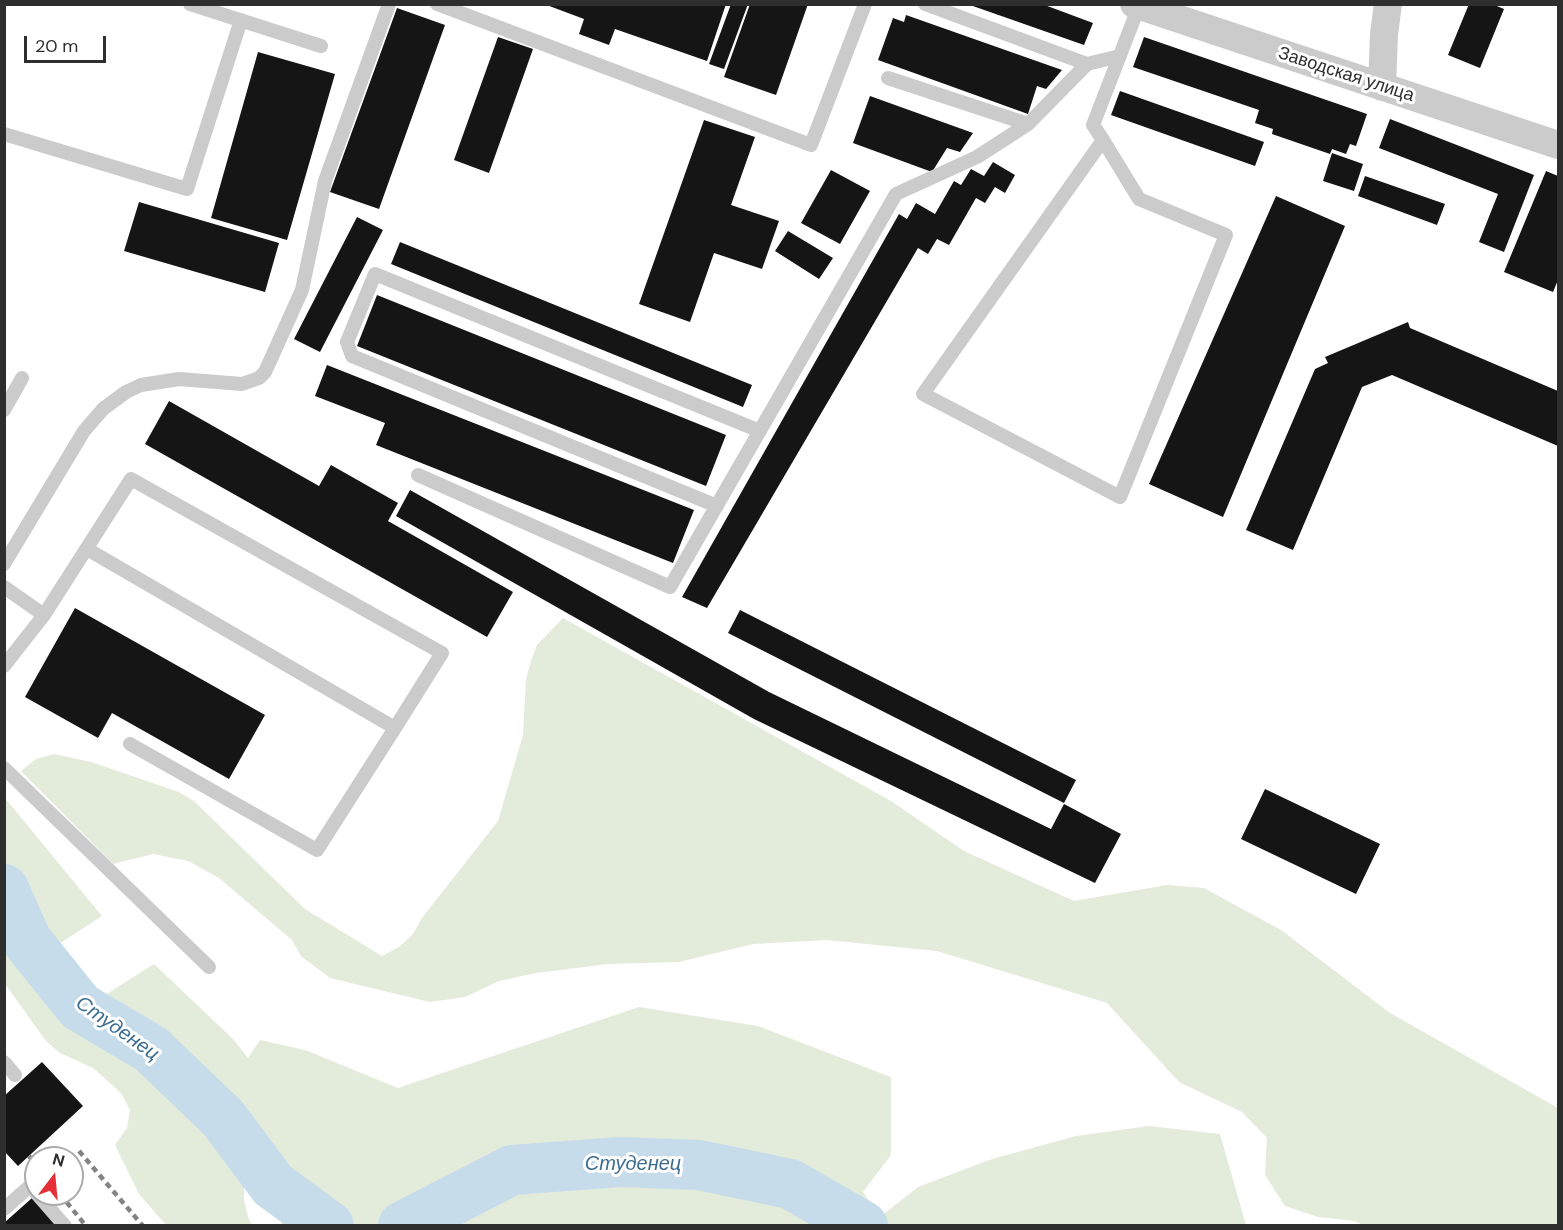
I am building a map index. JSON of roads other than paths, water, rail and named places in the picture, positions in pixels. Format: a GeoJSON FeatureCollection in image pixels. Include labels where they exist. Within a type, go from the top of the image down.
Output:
{"type":"FeatureCollection","features":[{"type":"Feature","properties":{"kind":"street"},"geometry":{"type":"LineString","coordinates":[[1382,87],[1384,34],[1388,4]]}},
{"type":"Feature","properties":{"kind":"street","name":"Заводская улица"},"geometry":{"type":"LineString","coordinates":[[1136,5],[1558,145]]}},
{"type":"Feature","properties":{"kind":"lane"},"geometry":{"type":"LineString","coordinates":[[190,4],[321,46]]}},
{"type":"Feature","properties":{"kind":"lane"},"geometry":{"type":"LineString","coordinates":[[4,564],[84,431],[103,410],[126,392],[141,385],[179,379],[242,384],[259,378],[265,372],[302,290],[326,181],[390,4]]}},
{"type":"Feature","properties":{"kind":"lane"},"geometry":{"type":"LineString","coordinates":[[437,4],[811,146],[865,4]]}},
{"type":"Feature","properties":{"kind":"lane"},"geometry":{"type":"LineString","coordinates":[[925,4],[1087,64]]}},
{"type":"Feature","properties":{"kind":"lane"},"geometry":{"type":"LineString","coordinates":[[1103,140],[923,394],[1120,497],[1226,235],[1139,200],[1103,140],[1093,124],[1120,56],[1136,5]]}},
{"type":"Feature","properties":{"kind":"lane"},"geometry":{"type":"LineString","coordinates":[[4,134],[188,189],[241,20]]}},
{"type":"Feature","properties":{"kind":"lane"},"geometry":{"type":"LineString","coordinates":[[418,475],[670,587],[896,194],[977,157],[1028,124],[1087,64],[1120,56]]}},
{"type":"Feature","properties":{"kind":"lane"},"geometry":{"type":"LineString","coordinates":[[888,78],[1028,124]]}},
{"type":"Feature","properties":{"kind":"lane"},"geometry":{"type":"LineString","coordinates":[[717,506],[352,356],[346,342],[375,274],[760,431]]}},
{"type":"Feature","properties":{"kind":"lane"},"geometry":{"type":"LineString","coordinates":[[4,410],[22,378]]}},
{"type":"Feature","properties":{"kind":"lane"},"geometry":{"type":"LineString","coordinates":[[4,666],[44,615],[131,479],[442,653],[317,850],[130,744]]}},
{"type":"Feature","properties":{"kind":"lane"},"geometry":{"type":"LineString","coordinates":[[87,549],[395,728]]}},
{"type":"Feature","properties":{"kind":"lane"},"geometry":{"type":"LineString","coordinates":[[4,587],[44,615]]}},
{"type":"Feature","properties":{"kind":"lane"},"geometry":{"type":"LineString","coordinates":[[4,768],[209,967]]}},
{"type":"Feature","properties":{"kind":"lane"},"geometry":{"type":"LineString","coordinates":[[4,1062],[15,1075]]}},
{"type":"Feature","properties":{"kind":"lane"},"geometry":{"type":"LineString","coordinates":[[4,1209],[24,1191]]}},
{"type":"Feature","properties":{"kind":"lane"},"geometry":{"type":"LineString","coordinates":[[47,1206],[65,1226]]}},
{"type":"Feature","properties":{"kind":"waterway","name":"Студенец"},"geometry":{"type":"LineString","coordinates":[[4,889],[27,941],[80,1007],[151,1049],[223,1118],[273,1185],[329,1226]]}},
{"type":"Feature","properties":{"kind":"waterway","name":"Студенец"},"geometry":{"type":"LineString","coordinates":[[403,1226],[512,1170],[620,1162],[699,1165],[790,1184],[863,1226]]}},
{"type":"Feature","properties":{"kind":"railway"},"geometry":{"type":"LineString","coordinates":[[84,1157],[143,1226]]}},
{"type":"Feature","properties":{"kind":"railway"},"geometry":{"type":"LineString","coordinates":[[70,1206],[86,1226]]}}]}
